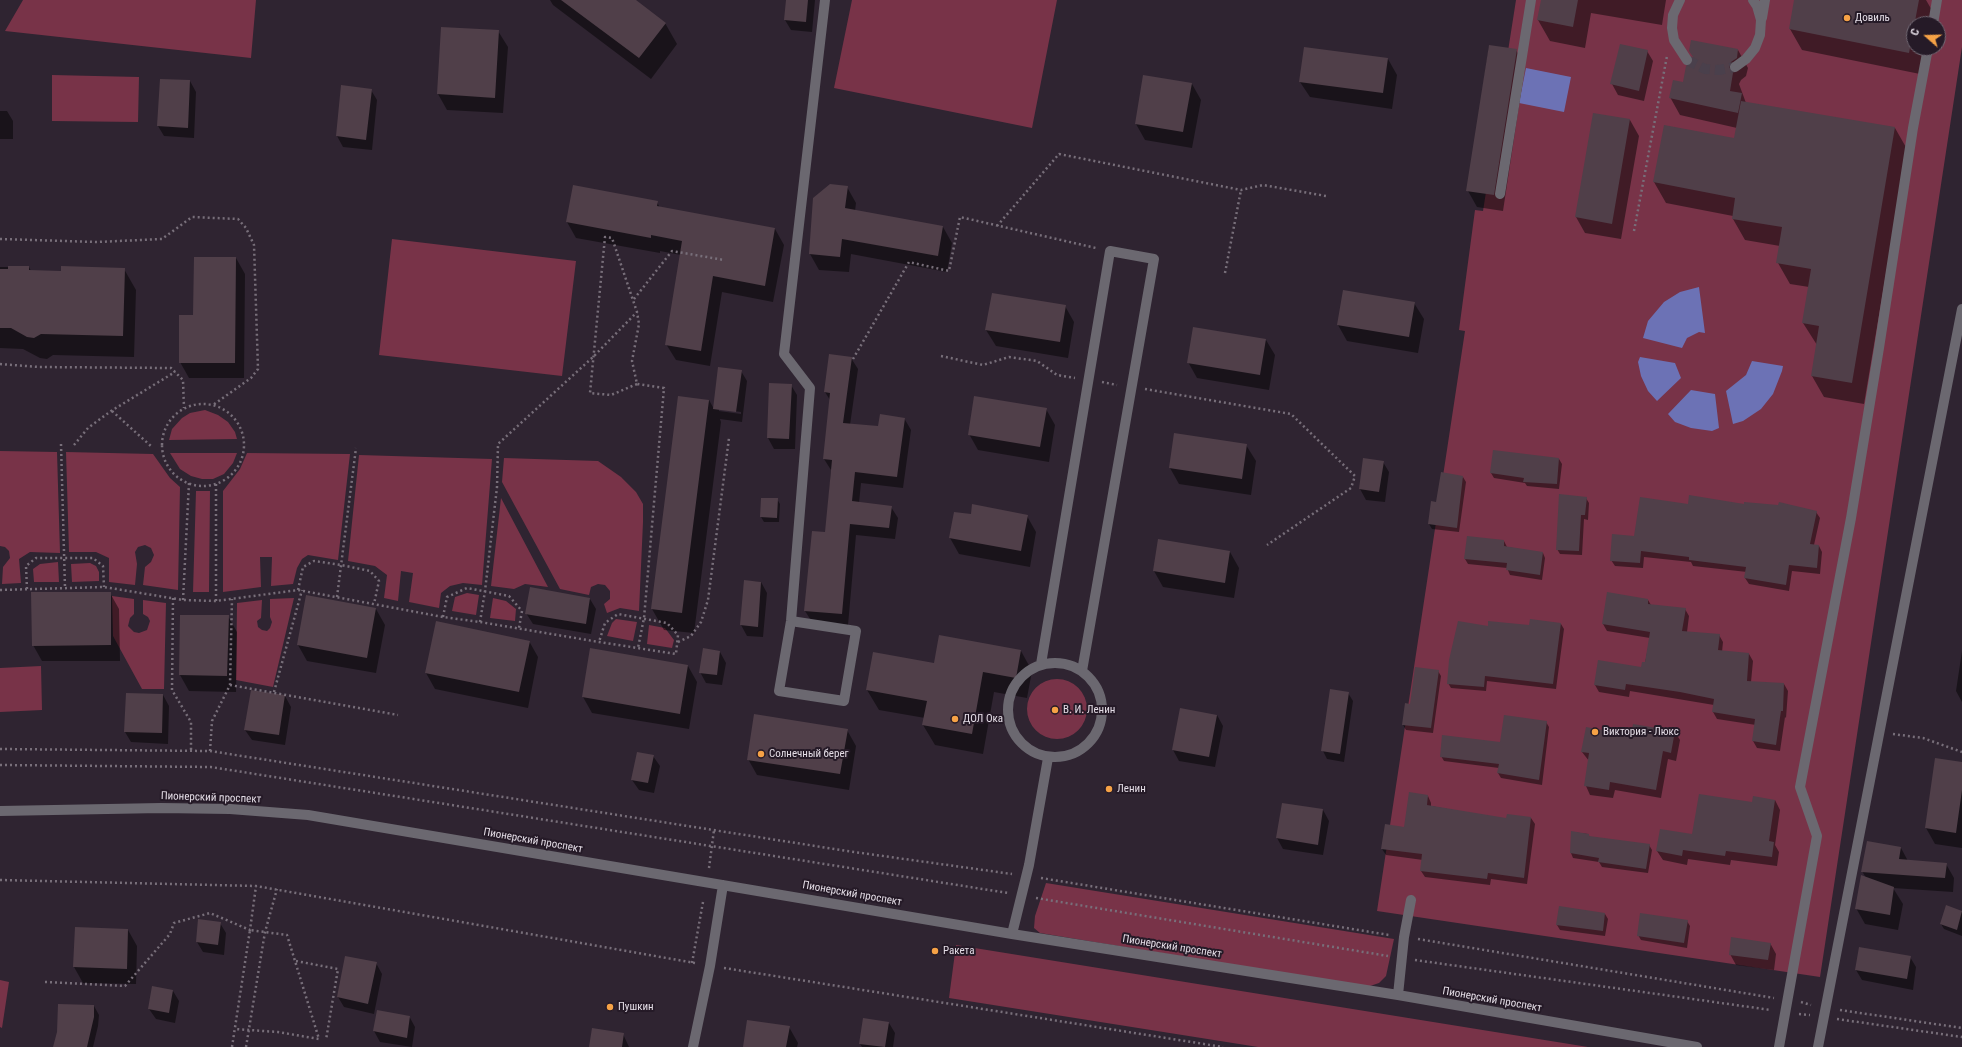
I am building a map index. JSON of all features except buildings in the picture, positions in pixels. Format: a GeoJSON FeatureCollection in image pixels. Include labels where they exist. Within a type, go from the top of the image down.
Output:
{"type":"FeatureCollection","features":[{"type":"Feature","properties":{"kind":"street"},"geometry":{"type":"LineString","coordinates":[[791,621],[856,631],[844,701],[779,691],[791,621],[810,388],[784,354],[826,0]]}},
{"type":"Feature","properties":{"kind":"street"},"geometry":{"type":"LineString","coordinates":[[1500,194],[1531,0]]}},
{"type":"Feature","properties":{"kind":"street"},"geometry":{"type":"LineString","coordinates":[[1753,0],[1757,6],[1761,20]]}},
{"type":"Feature","properties":{"kind":"street"},"geometry":{"type":"LineString","coordinates":[[1735,67],[1746,59],[1755,48],[1760,35],[1765,0]]}},
{"type":"Feature","properties":{"kind":"street"},"geometry":{"type":"LineString","coordinates":[[1934,16],[1937,0]]}},
{"type":"Feature","properties":{"kind":"street"},"geometry":{"type":"LineString","coordinates":[[1678,1],[1673,15],[1672,28],[1674,40],[1687,60]]}},
{"type":"Feature","properties":{"kind":"street"},"geometry":{"type":"LineString","coordinates":[[1779,1047],[1817,836],[1800,788],[1851,518],[1880,348],[1913,128],[1926,56]]}},
{"type":"Feature","properties":{"kind":"street"},"geometry":{"type":"LineString","coordinates":[[1041,664],[1110,251],[1154,259],[1082,671]]}},
{"type":"Feature","properties":{"kind":"street"},"geometry":{"type":"LineString","coordinates":[[1818,1047],[1962,309]]}},
{"type":"Feature","properties":{"kind":"street"},"geometry":{"type":"LineString","coordinates":[[1052,662],[1074,666],[1091,678],[1100,692],[1103,702],[1100,727],[1088,745],[1068,756],[1048,758],[1035,753],[1022,743],[1013,732],[1008,716],[1009,700],[1015,685],[1026,672],[1041,664],[1052,662]]}},
{"type":"Feature","properties":{"kind":"street"},"geometry":{"type":"LineString","coordinates":[[1012,934],[1022,896],[1048,758]]}},
{"type":"Feature","properties":{"kind":"street","name":"Пионерский проспект"},"geometry":{"type":"LineString","coordinates":[[0,811],[161,808],[230,809],[308,815],[1012,934],[1398,995],[1697,1047]]}},
{"type":"Feature","properties":{"kind":"street"},"geometry":{"type":"LineString","coordinates":[[693,1047],[710,966],[723,885]]}},
{"type":"Feature","properties":{"kind":"street"},"geometry":{"type":"LineString","coordinates":[[1398,995],[1404,937],[1411,900]]}},
{"type":"Feature","properties":{"kind":"path"},"geometry":{"type":"LineString","coordinates":[[1634,231],[1672,28]]}},
{"type":"Feature","properties":{"kind":"path"},"geometry":{"type":"LineString","coordinates":[[997,226],[1059,154],[1241,190],[1263,185],[1326,196]]}},
{"type":"Feature","properties":{"kind":"path"},"geometry":{"type":"LineString","coordinates":[[1225,273],[1241,190]]}},
{"type":"Feature","properties":{"kind":"path"},"geometry":{"type":"LineString","coordinates":[[0,239],[97,242],[162,239],[192,217],[238,219],[246,228],[254,245],[258,369],[250,378],[213,404]]}},
{"type":"Feature","properties":{"kind":"path"},"geometry":{"type":"LineString","coordinates":[[853,359],[909,262],[949,271],[960,217],[1110,251]]}},
{"type":"Feature","properties":{"kind":"path"},"geometry":{"type":"LineString","coordinates":[[637,384],[632,361],[639,324],[637,312],[612,238],[604,236],[590,393],[611,395],[637,384],[664,388],[644,618],[638,648]]}},
{"type":"Feature","properties":{"kind":"path"},"geometry":{"type":"LineString","coordinates":[[634,300],[672,251],[724,260]]}},
{"type":"Feature","properties":{"kind":"path"},"geometry":{"type":"LineString","coordinates":[[480,622],[497,487],[498,444],[593,357],[637,312]]}},
{"type":"Feature","properties":{"kind":"path"},"geometry":{"type":"LineString","coordinates":[[941,356],[983,365],[1009,357],[1037,361],[1057,375],[1291,414],[1355,476],[1351,488],[1267,546]]}},
{"type":"Feature","properties":{"kind":"path"},"geometry":{"type":"LineString","coordinates":[[0,364],[171,368],[183,380],[184,408]]}},
{"type":"Feature","properties":{"kind":"path"},"geometry":{"type":"LineString","coordinates":[[74,446],[88,428],[112,411],[175,372]]}},
{"type":"Feature","properties":{"kind":"path"},"geometry":{"type":"LineString","coordinates":[[200,403],[213,404],[228,412],[239,425],[244,447],[242,458],[234,472],[216,484],[203,486],[189,483],[176,476],[166,463],[162,447],[165,429],[174,415],[184,408],[200,403]]}},
{"type":"Feature","properties":{"kind":"path"},"geometry":{"type":"LineString","coordinates":[[112,411],[152,447]]}},
{"type":"Feature","properties":{"kind":"path"},"geometry":{"type":"LineString","coordinates":[[677,643],[691,636],[701,622],[708,600],[729,438]]}},
{"type":"Feature","properties":{"kind":"path"},"geometry":{"type":"LineString","coordinates":[[61,444],[65,588]]}},
{"type":"Feature","properties":{"kind":"path"},"geometry":{"type":"LineString","coordinates":[[337,597],[356,448]]}},
{"type":"Feature","properties":{"kind":"path"},"geometry":{"type":"LineString","coordinates":[[183,600],[189,483]]}},
{"type":"Feature","properties":{"kind":"path"},"geometry":{"type":"LineString","coordinates":[[216,484],[216,601]]}},
{"type":"Feature","properties":{"kind":"path"},"geometry":{"type":"LineString","coordinates":[[27,589],[26,566],[36,558],[93,558],[102,566],[104,587]]}},
{"type":"Feature","properties":{"kind":"path"},"geometry":{"type":"LineString","coordinates":[[298,590],[303,567],[314,561],[341,565],[370,572],[379,581],[374,604]]}},
{"type":"Feature","properties":{"kind":"path"},"geometry":{"type":"LineString","coordinates":[[0,590],[104,587],[183,600],[216,601],[302,590],[443,617],[519,628],[599,642],[676,654],[678,635],[667,624],[644,618],[618,614],[605,623],[599,642]]}},
{"type":"Feature","properties":{"kind":"path"},"geometry":{"type":"LineString","coordinates":[[443,617],[447,597],[467,588],[509,596],[522,611],[519,628]]}},
{"type":"Feature","properties":{"kind":"path"},"geometry":{"type":"LineString","coordinates":[[274,692],[302,590]]}},
{"type":"Feature","properties":{"kind":"path"},"geometry":{"type":"LineString","coordinates":[[173,598],[172,690],[191,722],[191,750]]}},
{"type":"Feature","properties":{"kind":"path"},"geometry":{"type":"LineString","coordinates":[[210,751],[212,721],[230,685],[232,599]]}},
{"type":"Feature","properties":{"kind":"path"},"geometry":{"type":"LineString","coordinates":[[230,685],[398,715]]}},
{"type":"Feature","properties":{"kind":"path"},"geometry":{"type":"LineString","coordinates":[[1879,733],[1923,738],[1962,752]]}},
{"type":"Feature","properties":{"kind":"path"},"geometry":{"type":"LineString","coordinates":[[0,749],[210,751],[847,851],[1026,876],[1404,937],[1788,1000],[1826,1012],[1962,1037]]}},
{"type":"Feature","properties":{"kind":"path"},"geometry":{"type":"LineString","coordinates":[[0,765],[211,767],[712,845],[1402,958],[1786,1012],[1826,1012],[1962,1028]]}},
{"type":"Feature","properties":{"kind":"path"},"geometry":{"type":"LineString","coordinates":[[0,880],[256,886],[710,966],[1223,1047]]}},
{"type":"Feature","properties":{"kind":"path"},"geometry":{"type":"LineString","coordinates":[[232,1047],[256,886]]}},
{"type":"Feature","properties":{"kind":"path"},"geometry":{"type":"LineString","coordinates":[[246,1047],[265,932],[277,889]]}},
{"type":"Feature","properties":{"kind":"path"},"geometry":{"type":"LineString","coordinates":[[45,982],[125,986],[170,934],[174,923],[210,913],[250,930],[286,935],[296,961],[319,1039],[278,1032],[235,1029]]}},
{"type":"Feature","properties":{"kind":"path"},"geometry":{"type":"LineString","coordinates":[[296,961],[338,969],[326,1040]]}},
{"type":"Feature","properties":{"kind":"shaded area"},"geometry":{"type":"Polygon","coordinates":[[[23,0],[256,0],[251,58],[5,31],[23,0]]]}},
{"type":"Feature","properties":{"kind":"shaded area"},"geometry":{"type":"Polygon","coordinates":[[[852,0],[1057,0],[1032,128],[834,88],[852,0]]]}},
{"type":"Feature","properties":{"kind":"shaded area"},"geometry":{"type":"Polygon","coordinates":[[[1516,0],[1962,0],[1962,47],[1820,977],[1377,911],[1465,331],[1459,330],[1475,210],[1483,211],[1516,0]]]}},
{"type":"Feature","properties":{"kind":"shaded area"},"geometry":{"type":"Polygon","coordinates":[[[52,75],[139,77],[138,122],[52,121],[52,75]]]}},
{"type":"Feature","properties":{"kind":"shaded area"},"geometry":{"type":"Polygon","coordinates":[[[392,239],[576,261],[562,376],[379,355],[392,239]]]}},
{"type":"Feature","properties":{"kind":"shaded area"},"geometry":{"type":"Polygon","coordinates":[[[205,410],[218,415],[228,422],[235,432],[237,439],[169,440],[172,429],[182,418],[190,413],[205,410]]]}},
{"type":"Feature","properties":{"kind":"shaded area"},"geometry":{"type":"Polygon","coordinates":[[[0,451],[57,452],[60,553],[30,552],[19,559],[21,583],[2,584],[3,567],[10,558],[9,551],[5,547],[0,546],[0,451]]]}},
{"type":"Feature","properties":{"kind":"shaded area"},"geometry":{"type":"Polygon","coordinates":[[[66,452],[153,454],[170,478],[180,487],[178,590],[143,585],[145,567],[151,562],[154,555],[151,548],[145,545],[138,547],[135,552],[137,564],[135,585],[109,582],[109,558],[96,552],[69,552],[66,452]]]}},
{"type":"Feature","properties":{"kind":"shaded area"},"geometry":{"type":"Polygon","coordinates":[[[170,453],[237,453],[233,463],[224,474],[213,479],[202,479],[191,476],[180,469],[170,453]]]}},
{"type":"Feature","properties":{"kind":"shaded area"},"geometry":{"type":"Polygon","coordinates":[[[247,453],[350,454],[338,560],[308,555],[302,559],[297,568],[293,584],[271,586],[272,557],[260,557],[261,587],[223,592],[223,491],[240,469],[247,453]]]}},
{"type":"Feature","properties":{"kind":"shaded area"},"geometry":{"type":"Polygon","coordinates":[[[359,455],[492,459],[482,585],[463,583],[450,586],[441,593],[439,608],[409,602],[413,573],[401,571],[398,601],[384,598],[387,575],[375,566],[348,561],[359,455]]]}},
{"type":"Feature","properties":{"kind":"shaded area"},"geometry":{"type":"Polygon","coordinates":[[[504,458],[598,461],[621,477],[636,492],[643,504],[639,611],[620,608],[607,613],[604,604],[610,599],[610,591],[605,585],[598,584],[591,587],[589,595],[560,589],[502,482],[504,458]]]}},
{"type":"Feature","properties":{"kind":"shaded area"},"geometry":{"type":"Polygon","coordinates":[[[196,491],[210,491],[209,592],[193,592],[196,491]]]}},
{"type":"Feature","properties":{"kind":"shaded area"},"geometry":{"type":"Polygon","coordinates":[[[501,498],[548,587],[525,584],[514,589],[491,586],[501,498]]]}},
{"type":"Feature","properties":{"kind":"shaded area"},"geometry":{"type":"Polygon","coordinates":[[[58,562],[59,582],[34,582],[33,569],[40,564],[58,562]]]}},
{"type":"Feature","properties":{"kind":"shaded area"},"geometry":{"type":"Polygon","coordinates":[[[90,563],[96,566],[99,572],[99,581],[72,582],[71,564],[90,563]]]}},
{"type":"Feature","properties":{"kind":"shaded area"},"geometry":{"type":"Polygon","coordinates":[[[467,593],[479,595],[476,615],[452,611],[455,597],[467,593]]]}},
{"type":"Feature","properties":{"kind":"shaded area"},"geometry":{"type":"Polygon","coordinates":[[[112,596],[134,599],[134,614],[130,618],[128,626],[134,632],[139,633],[147,630],[150,621],[148,617],[143,614],[143,600],[166,603],[164,689],[142,689],[113,636],[112,596]]]}},
{"type":"Feature","properties":{"kind":"shaded area"},"geometry":{"type":"Polygon","coordinates":[[[294,598],[273,687],[236,680],[237,603],[262,600],[261,618],[257,621],[258,627],[267,631],[272,622],[270,617],[270,599],[294,598]]]}},
{"type":"Feature","properties":{"kind":"shaded area"},"geometry":{"type":"Polygon","coordinates":[[[493,598],[506,601],[516,609],[515,621],[490,618],[493,598]]]}},
{"type":"Feature","properties":{"kind":"shaded area"},"geometry":{"type":"Polygon","coordinates":[[[616,619],[637,622],[633,641],[607,636],[612,623],[616,619]]]}},
{"type":"Feature","properties":{"kind":"shaded area"},"geometry":{"type":"Polygon","coordinates":[[[649,625],[665,628],[674,640],[672,648],[647,644],[649,625]]]}},
{"type":"Feature","properties":{"kind":"shaded area"},"geometry":{"type":"Polygon","coordinates":[[[41,666],[42,710],[0,712],[0,668],[41,666]]]}},
{"type":"Feature","properties":{"kind":"shaded area"},"geometry":{"type":"Polygon","coordinates":[[[1051,679],[1063,679],[1074,684],[1082,692],[1087,703],[1085,721],[1074,734],[1063,739],[1051,739],[1040,734],[1032,726],[1027,715],[1027,703],[1032,692],[1040,684],[1051,679]]]}},
{"type":"Feature","properties":{"kind":"shaded area"},"geometry":{"type":"Polygon","coordinates":[[[1046,883],[1394,939],[1386,976],[1379,983],[1367,987],[1040,933],[1034,928],[1035,916],[1046,883]]]}},
{"type":"Feature","properties":{"kind":"shaded area"},"geometry":{"type":"Polygon","coordinates":[[[956,945],[1588,1047],[1258,1047],[949,998],[956,945]]]}},
{"type":"Feature","properties":{"kind":"shaded area"},"geometry":{"type":"Polygon","coordinates":[[[0,980],[9,982],[2,1028],[0,1027],[0,980]]]}},
{"type":"Feature","properties":{"kind":"water"},"geometry":{"type":"Polygon","coordinates":[[[1526,68],[1571,77],[1564,112],[1519,103],[1526,68]]]}},
{"type":"Feature","properties":{"kind":"water"},"geometry":{"type":"Polygon","coordinates":[[[1699,287],[1705,333],[1699,332],[1687,338],[1682,348],[1643,338],[1648,321],[1664,302],[1680,292],[1699,287]]]}},
{"type":"Feature","properties":{"kind":"water"},"geometry":{"type":"Polygon","coordinates":[[[1640,357],[1675,363],[1681,378],[1657,401],[1648,391],[1641,376],[1638,362],[1640,357]]]}},
{"type":"Feature","properties":{"kind":"water"},"geometry":{"type":"Polygon","coordinates":[[[1752,361],[1783,366],[1782,371],[1773,394],[1761,409],[1743,421],[1733,424],[1726,391],[1746,375],[1752,361]]]}},
{"type":"Feature","properties":{"kind":"water"},"geometry":{"type":"Polygon","coordinates":[[[1691,390],[1715,394],[1719,428],[1712,431],[1691,428],[1675,422],[1668,414],[1691,390]]]}},
{"type":"Feature","properties":{"kind":"tunnel"},"geometry":{"type":"LineString","coordinates":[[1687,60],[1705,69],[1719,70],[1735,67]]}},
{"type":"Feature","properties":{"kind":"place","name":"Довиль"},"geometry":{"type":"Point","coordinates":[1847,18]}},
{"type":"Feature","properties":{"kind":"place","name":"В. И. Ленин"},"geometry":{"type":"Point","coordinates":[1055,710]}},
{"type":"Feature","properties":{"kind":"place","name":"ДОЛ Ока"},"geometry":{"type":"Point","coordinates":[955,719]}},
{"type":"Feature","properties":{"kind":"place","name":"Виктория - Люкс"},"geometry":{"type":"Point","coordinates":[1595,732]}},
{"type":"Feature","properties":{"kind":"place","name":"Солнечный берег"},"geometry":{"type":"Point","coordinates":[761,754]}},
{"type":"Feature","properties":{"kind":"place","name":"Ленин"},"geometry":{"type":"Point","coordinates":[1109,789]}},
{"type":"Feature","properties":{"kind":"place","name":"Ракета"},"geometry":{"type":"Point","coordinates":[935,951]}},
{"type":"Feature","properties":{"kind":"place","name":"Пушкин"},"geometry":{"type":"Point","coordinates":[610,1007]}}]}
